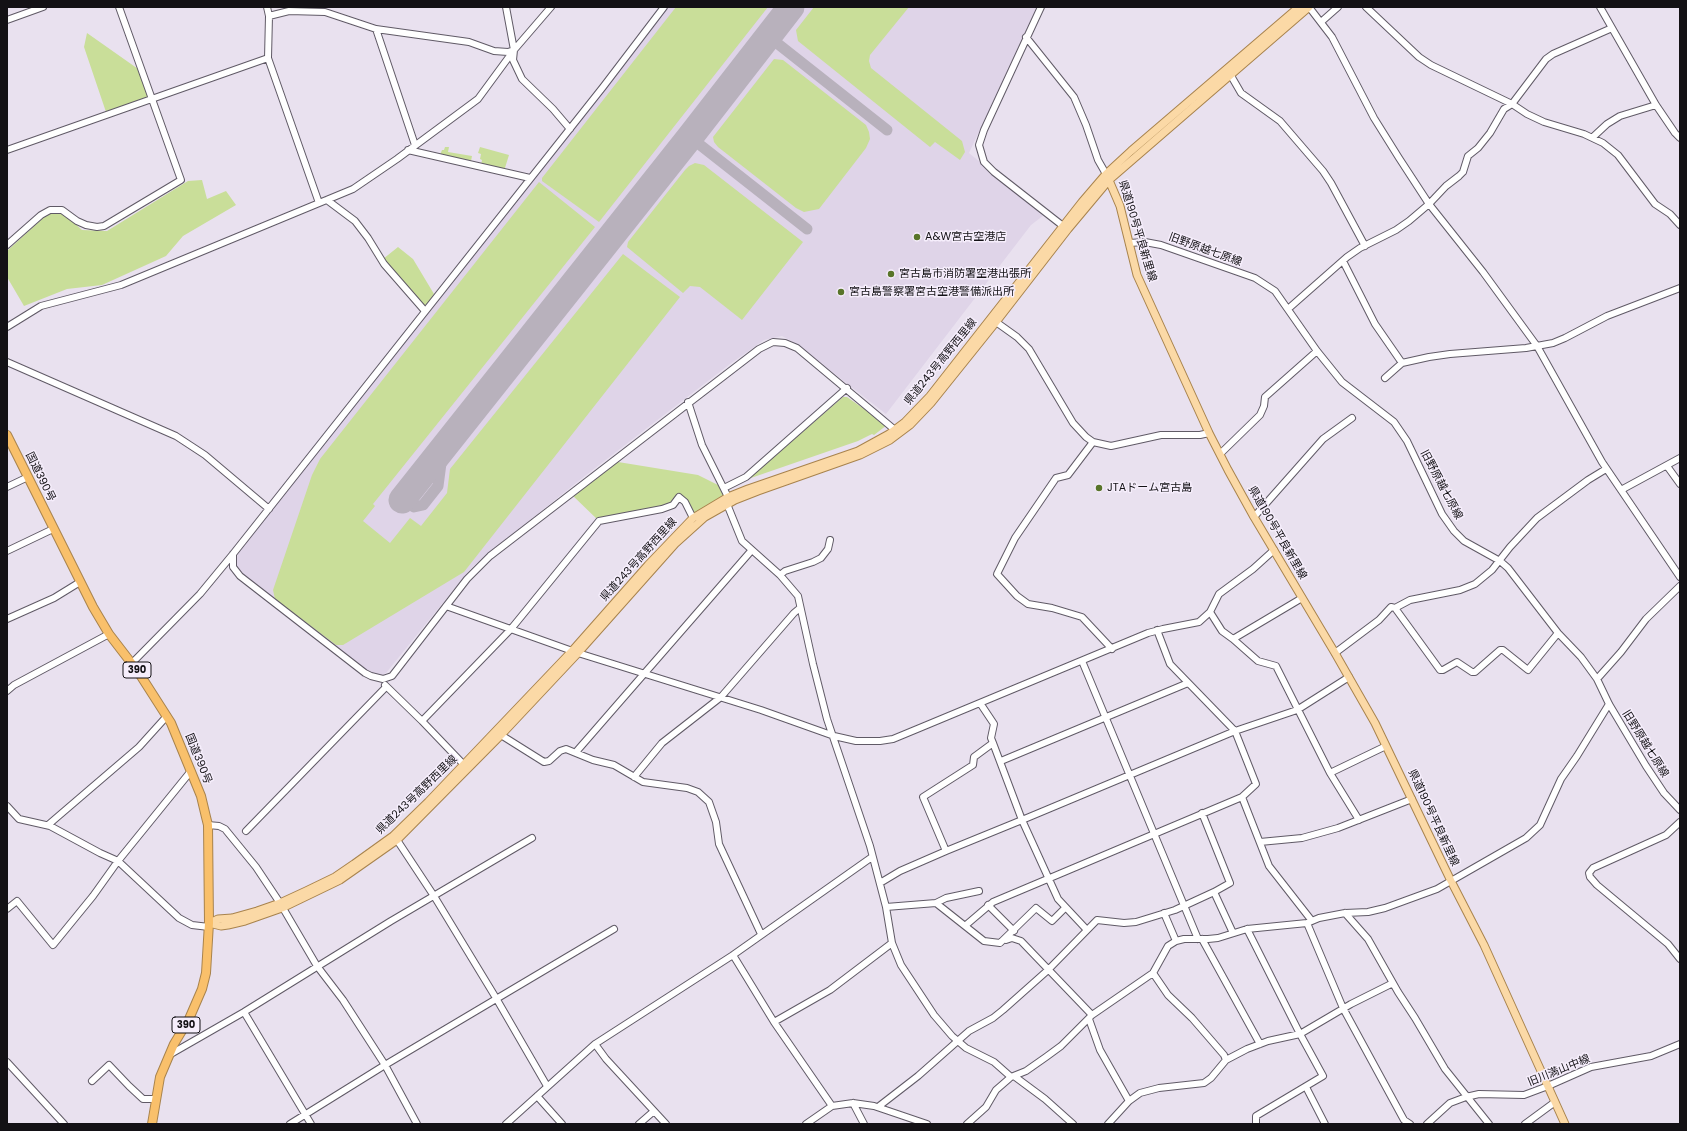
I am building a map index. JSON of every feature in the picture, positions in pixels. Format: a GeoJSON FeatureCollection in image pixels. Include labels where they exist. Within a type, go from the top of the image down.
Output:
{"type":"FeatureCollection","features":[{"type":"Feature","properties":{"kind":"highway","name":"国道390号"},"geometry":{"type":"LineString","coordinates":[[8,440],[80,582],[109,634],[133,665],[166,716],[201,796],[208,825],[209,956],[206,973],[202,988],[189,1019],[174,1044],[160,1077],[155,1099],[152,1124]]}},
{"type":"Feature","properties":{"kind":"main road","name":"県道190号平良新里線"},"geometry":{"type":"LineString","coordinates":[[1107,177],[1131,151],[1299,7]]}},
{"type":"Feature","properties":{"kind":"main road","name":"県道190号平良新里線"},"geometry":{"type":"LineString","coordinates":[[1107,177],[1309,7]]}},
{"type":"Feature","properties":{"kind":"main road","name":"県道190号平良新里線"},"geometry":{"type":"LineString","coordinates":[[1107,177],[1120,206],[1137,275],[1209,433],[1254,517],[1336,653],[1375,723],[1451,881],[1484,945],[1565,1124]]}},
{"type":"Feature","properties":{"kind":"main road","name":"県道243号高野西里線"},"geometry":{"type":"LineString","coordinates":[[281,906],[335,877],[374,850],[410,820],[501,735],[575,652],[664,548],[694,518],[728,500],[858,451],[895,430],[916,412],[1063,226],[1107,177]]}},
{"type":"Feature","properties":{"kind":"main road","name":"県道243号高野西里線"},"geometry":{"type":"LineString","coordinates":[[209,925],[221,926],[245,921],[340,880],[396,840],[575,652],[685,533],[728,500],[860,455],[890,440],[921,414],[996,322],[1107,177]]}},
{"type":"Feature","properties":{"kind":"street"},"geometry":{"type":"LineString","coordinates":[[7,20],[43,7]]}},
{"type":"Feature","properties":{"kind":"street"},"geometry":{"type":"LineString","coordinates":[[7,245],[41,215],[50,210],[62,210],[77,221],[86,225],[97,227],[104,226],[180,182],[180,178],[120,7]]}},
{"type":"Feature","properties":{"kind":"street"},"geometry":{"type":"LineString","coordinates":[[267,7],[269,16],[268,58],[319,203]]}},
{"type":"Feature","properties":{"kind":"street"},"geometry":{"type":"LineString","coordinates":[[506,7],[514,50],[513,60],[522,79],[553,109],[570,129]]}},
{"type":"Feature","properties":{"kind":"street"},"geometry":{"type":"LineString","coordinates":[[7,327],[41,306],[121,285],[327,200],[358,185],[416,145],[478,98],[514,50],[550,7]]}},
{"type":"Feature","properties":{"kind":"street"},"geometry":{"type":"LineString","coordinates":[[133,665],[134,661],[200,594],[234,554],[570,129],[664,7]]}},
{"type":"Feature","properties":{"kind":"street"},"geometry":{"type":"LineString","coordinates":[[1041,7],[980,138],[980,152],[984,162],[994,172],[1063,226]]}},
{"type":"Feature","properties":{"kind":"street"},"geometry":{"type":"LineString","coordinates":[[1309,7],[1332,37],[1374,118],[1429,204],[1483,272],[1536,346],[1606,469],[1680,577]]}},
{"type":"Feature","properties":{"kind":"street"},"geometry":{"type":"LineString","coordinates":[[1321,22],[1338,7]]}},
{"type":"Feature","properties":{"kind":"street"},"geometry":{"type":"LineString","coordinates":[[1366,7],[1419,57],[1512,104],[1527,114],[1544,122],[1594,137],[1618,155],[1655,204],[1670,214],[1680,225]]}},
{"type":"Feature","properties":{"kind":"street"},"geometry":{"type":"LineString","coordinates":[[1600,7],[1656,105],[1680,138]]}},
{"type":"Feature","properties":{"kind":"street"},"geometry":{"type":"LineString","coordinates":[[269,16],[289,10],[324,12],[376,29],[469,42],[494,50],[508,52],[514,50]]}},
{"type":"Feature","properties":{"kind":"street"},"geometry":{"type":"LineString","coordinates":[[1288,309],[1360,248],[1402,226],[1429,204],[1446,186],[1463,172],[1468,156],[1478,148],[1490,133],[1504,109],[1512,104],[1546,59],[1553,54],[1612,28]]}},
{"type":"Feature","properties":{"kind":"street"},"geometry":{"type":"LineString","coordinates":[[376,29],[416,145]]}},
{"type":"Feature","properties":{"kind":"street"},"geometry":{"type":"LineString","coordinates":[[1026,37],[1074,97],[1086,125],[1098,160],[1107,177]]}},
{"type":"Feature","properties":{"kind":"street"},"geometry":{"type":"LineString","coordinates":[[7,150],[268,58]]}},
{"type":"Feature","properties":{"kind":"street"},"geometry":{"type":"LineString","coordinates":[[1230,74],[1241,93],[1280,120],[1323,171],[1331,182],[1365,246]]}},
{"type":"Feature","properties":{"kind":"street"},"geometry":{"type":"LineString","coordinates":[[1594,137],[1607,124],[1620,116],[1656,105]]}},
{"type":"Feature","properties":{"kind":"street"},"geometry":{"type":"LineString","coordinates":[[408,150],[530,178]]}},
{"type":"Feature","properties":{"kind":"street"},"geometry":{"type":"LineString","coordinates":[[327,200],[355,221],[368,238],[384,264],[425,311]]}},
{"type":"Feature","properties":{"kind":"street","name":"旧野原越七原線"},"geometry":{"type":"LineString","coordinates":[[1129,243],[1145,242],[1161,245],[1254,278],[1275,291],[1317,351],[1342,382],[1394,422],[1407,441],[1442,514],[1454,531],[1464,541],[1500,560],[1508,568],[1558,633],[1581,658],[1597,679],[1609,704],[1646,766],[1664,793],[1680,810]]}},
{"type":"Feature","properties":{"kind":"street"},"geometry":{"type":"LineString","coordinates":[[1343,261],[1375,324],[1402,363]]}},
{"type":"Feature","properties":{"kind":"street"},"geometry":{"type":"LineString","coordinates":[[1385,378],[1402,363],[1450,354],[1536,346],[1565,338],[1607,316],[1680,288]]}},
{"type":"Feature","properties":{"kind":"street"},"geometry":{"type":"LineString","coordinates":[[996,322],[1017,337],[1029,350],[1073,423],[1093,442],[1111,446],[1161,435],[1200,435],[1209,433]]}},
{"type":"Feature","properties":{"kind":"street"},"geometry":{"type":"LineString","coordinates":[[234,554],[233,567],[240,576],[365,673],[383,679],[392,676],[467,579],[490,556],[759,348],[773,342],[785,343],[797,348],[895,430]]}},
{"type":"Feature","properties":{"kind":"street"},"geometry":{"type":"LineString","coordinates":[[1220,454],[1260,415],[1264,406],[1265,397],[1317,351]]}},
{"type":"Feature","properties":{"kind":"street"},"geometry":{"type":"LineString","coordinates":[[7,362],[176,436],[204,455],[269,509]]}},
{"type":"Feature","properties":{"kind":"street"},"geometry":{"type":"LineString","coordinates":[[724,488],[746,476],[846,388]]}},
{"type":"Feature","properties":{"kind":"street"},"geometry":{"type":"LineString","coordinates":[[688,402],[702,445],[724,488],[742,541],[780,575],[798,596],[816,679],[880,883],[892,943],[900,965],[934,1014],[957,1042],[994,1062],[1045,1099],[1073,1124]]}},
{"type":"Feature","properties":{"kind":"street"},"geometry":{"type":"LineString","coordinates":[[1254,517],[1322,439],[1352,418]]}},
{"type":"Feature","properties":{"kind":"street"},"geometry":{"type":"LineString","coordinates":[[1093,442],[1068,475],[1056,478],[1016,538],[997,574],[1022,601],[1082,617],[1112,649]]}},
{"type":"Feature","properties":{"kind":"street"},"geometry":{"type":"LineString","coordinates":[[1621,490],[1680,458]]}},
{"type":"Feature","properties":{"kind":"street"},"geometry":{"type":"LineString","coordinates":[[1667,466],[1680,484]]}},
{"type":"Feature","properties":{"kind":"street"},"geometry":{"type":"LineString","coordinates":[[1336,653],[1379,620],[1391,607],[1394,608],[1410,600],[1468,588],[1485,577],[1537,518],[1588,480],[1606,469]]}},
{"type":"Feature","properties":{"kind":"street"},"geometry":{"type":"LineString","coordinates":[[7,487],[28,477]]}},
{"type":"Feature","properties":{"kind":"street"},"geometry":{"type":"LineString","coordinates":[[422,721],[511,629],[599,521],[662,509],[673,505],[679,497],[685,502],[694,518]]}},
{"type":"Feature","properties":{"kind":"street"},"geometry":{"type":"LineString","coordinates":[[7,551],[53,529]]}},
{"type":"Feature","properties":{"kind":"street"},"geometry":{"type":"LineString","coordinates":[[780,575],[792,568],[802,566],[821,558],[828,548],[830,540]]}},
{"type":"Feature","properties":{"kind":"street"},"geometry":{"type":"LineString","coordinates":[[446,606],[575,652],[799,722],[834,736],[866,742],[880,742],[893,739],[1157,630],[1199,622],[1210,612],[1219,594],[1253,569],[1274,550]]}},
{"type":"Feature","properties":{"kind":"street"},"geometry":{"type":"LineString","coordinates":[[576,752],[646,674],[752,551]]}},
{"type":"Feature","properties":{"kind":"street"},"geometry":{"type":"LineString","coordinates":[[7,619],[54,598],[80,582]]}},
{"type":"Feature","properties":{"kind":"street"},"geometry":{"type":"LineString","coordinates":[[1597,679],[1621,652],[1646,619],[1680,586]]}},
{"type":"Feature","properties":{"kind":"street"},"geometry":{"type":"LineString","coordinates":[[1233,639],[1302,598]]}},
{"type":"Feature","properties":{"kind":"street"},"geometry":{"type":"LineString","coordinates":[[634,777],[662,743],[721,697],[800,608]]}},
{"type":"Feature","properties":{"kind":"street"},"geometry":{"type":"LineString","coordinates":[[1394,608],[1440,670],[1443,670],[1456,662],[1472,672],[1476,672],[1500,650],[1503,650],[1528,670],[1558,633]]}},
{"type":"Feature","properties":{"kind":"street"},"geometry":{"type":"LineString","coordinates":[[1210,612],[1222,631],[1258,662],[1276,666],[1330,773],[1359,820]]}},
{"type":"Feature","properties":{"kind":"street"},"geometry":{"type":"LineString","coordinates":[[966,925],[988,905],[1049,877],[1242,797],[1256,784],[1235,731],[1170,664],[1157,630]]}},
{"type":"Feature","properties":{"kind":"street"},"geometry":{"type":"LineString","coordinates":[[7,691],[14,685],[109,634]]}},
{"type":"Feature","properties":{"kind":"street"},"geometry":{"type":"LineString","coordinates":[[1082,661],[1154,834],[1200,939],[1260,1044]]}},
{"type":"Feature","properties":{"kind":"street"},"geometry":{"type":"LineString","coordinates":[[880,883],[900,871],[1129,774],[1235,731],[1297,710],[1349,677]]}},
{"type":"Feature","properties":{"kind":"street"},"geometry":{"type":"LineString","coordinates":[[383,679],[386,687],[422,721],[466,767]]}},
{"type":"Feature","properties":{"kind":"street"},"geometry":{"type":"LineString","coordinates":[[1001,761],[1188,683]]}},
{"type":"Feature","properties":{"kind":"street"},"geometry":{"type":"LineString","coordinates":[[246,831],[386,687]]}},
{"type":"Feature","properties":{"kind":"street"},"geometry":{"type":"LineString","coordinates":[[980,703],[994,724],[991,738],[1001,761],[1022,820],[1058,899],[1087,930]]}},
{"type":"Feature","properties":{"kind":"street"},"geometry":{"type":"LineString","coordinates":[[967,1124],[986,1107],[996,1090],[1013,1076],[1026,1071],[1061,1046],[1091,1017],[1153,973],[1168,946],[1184,939],[1218,938],[1247,929],[1309,922],[1345,913],[1368,912],[1385,908],[1435,891],[1526,838],[1540,825],[1561,779],[1609,704]]}},
{"type":"Feature","properties":{"kind":"street"},"geometry":{"type":"LineString","coordinates":[[48,825],[139,747],[166,716]]}},
{"type":"Feature","properties":{"kind":"street"},"geometry":{"type":"LineString","coordinates":[[501,735],[544,762],[549,761],[560,751],[566,749],[593,760],[614,765],[643,782],[687,788],[698,792],[709,802],[716,822],[719,844],[761,934]]}},
{"type":"Feature","properties":{"kind":"street"},"geometry":{"type":"LineString","coordinates":[[946,851],[923,797],[973,765],[974,758],[993,743]]}},
{"type":"Feature","properties":{"kind":"street"},"geometry":{"type":"LineString","coordinates":[[1330,773],[1386,746]]}},
{"type":"Feature","properties":{"kind":"street"},"geometry":{"type":"LineString","coordinates":[[7,909],[17,901],[53,945],[93,896],[118,861],[191,771]]}},
{"type":"Feature","properties":{"kind":"street"},"geometry":{"type":"LineString","coordinates":[[1242,797],[1269,866],[1309,922],[1343,1008],[1404,1120],[1410,1124]]}},
{"type":"Feature","properties":{"kind":"street"},"geometry":{"type":"LineString","coordinates":[[1260,842],[1302,838],[1338,828],[1412,799]]}},
{"type":"Feature","properties":{"kind":"street"},"geometry":{"type":"LineString","coordinates":[[7,806],[19,819],[48,825],[118,861],[179,918],[192,925],[209,925]]}},
{"type":"Feature","properties":{"kind":"street"},"geometry":{"type":"LineString","coordinates":[[878,1107],[918,1076],[969,1031],[993,1018],[1003,1010],[1048,970],[1097,920],[1124,923],[1136,922],[1185,905],[1230,883],[1202,813]]}},
{"type":"Feature","properties":{"kind":"street"},"geometry":{"type":"LineString","coordinates":[[1680,822],[1666,835],[1593,868],[1589,873],[1590,877],[1597,885],[1668,944],[1680,960]]}},
{"type":"Feature","properties":{"kind":"street"},"geometry":{"type":"LineString","coordinates":[[208,825],[219,826],[232,837],[256,868],[317,966],[343,1000],[385,1065],[417,1124]]}},
{"type":"Feature","properties":{"kind":"street"},"geometry":{"type":"LineString","coordinates":[[169,1055],[244,1012],[317,966],[532,838]]}},
{"type":"Feature","properties":{"kind":"street"},"geometry":{"type":"LineString","coordinates":[[396,840],[434,896],[547,1086]]}},
{"type":"Feature","properties":{"kind":"street"},"geometry":{"type":"LineString","coordinates":[[506,1124],[595,1044],[733,954],[872,857]]}},
{"type":"Feature","properties":{"kind":"street"},"geometry":{"type":"LineString","coordinates":[[886,907],[936,903],[946,898],[979,891]]}},
{"type":"Feature","properties":{"kind":"street"},"geometry":{"type":"LineString","coordinates":[[1214,892],[1233,933]]}},
{"type":"Feature","properties":{"kind":"street"},"geometry":{"type":"LineString","coordinates":[[936,903],[984,940],[1000,943],[1012,938],[1021,941],[1091,1017],[1100,1050],[1129,1101]]}},
{"type":"Feature","properties":{"kind":"street"},"geometry":{"type":"LineString","coordinates":[[988,905],[1014,931]]}},
{"type":"Feature","properties":{"kind":"street"},"geometry":{"type":"LineString","coordinates":[[1000,943],[1036,908],[1052,921],[1065,908]]}},
{"type":"Feature","properties":{"kind":"street"},"geometry":{"type":"LineString","coordinates":[[1164,913],[1176,942]]}},
{"type":"Feature","properties":{"kind":"street"},"geometry":{"type":"LineString","coordinates":[[1345,913],[1368,939],[1445,1069],[1489,1124]]}},
{"type":"Feature","properties":{"kind":"street"},"geometry":{"type":"LineString","coordinates":[[290,1124],[496,998],[614,929]]}},
{"type":"Feature","properties":{"kind":"street"},"geometry":{"type":"LineString","coordinates":[[1247,929],[1323,1076],[1256,1116],[1256,1124]]}},
{"type":"Feature","properties":{"kind":"street"},"geometry":{"type":"LineString","coordinates":[[774,1022],[830,990],[892,943]]}},
{"type":"Feature","properties":{"kind":"street"},"geometry":{"type":"LineString","coordinates":[[733,954],[774,1022],[832,1106]]}},
{"type":"Feature","properties":{"kind":"street"},"geometry":{"type":"LineString","coordinates":[[1153,973],[1168,995],[1192,1018],[1224,1055],[1226,1060]]}},
{"type":"Feature","properties":{"kind":"street"},"geometry":{"type":"LineString","coordinates":[[1108,1124],[1129,1101],[1140,1093],[1159,1088],[1204,1082],[1211,1078],[1226,1060],[1260,1044],[1280,1037],[1300,1034],[1343,1008],[1393,983]]}},
{"type":"Feature","properties":{"kind":"street"},"geometry":{"type":"LineString","coordinates":[[244,1012],[311,1124]]}},
{"type":"Feature","properties":{"kind":"street"},"geometry":{"type":"LineString","coordinates":[[595,1044],[606,1059],[666,1124]]}},
{"type":"Feature","properties":{"kind":"street","name":"旧川満山中線"},"geometry":{"type":"LineString","coordinates":[[1427,1124],[1450,1103],[1466,1096],[1479,1094],[1524,1095],[1591,1067],[1651,1056],[1680,1044]]}},
{"type":"Feature","properties":{"kind":"street"},"geometry":{"type":"LineString","coordinates":[[7,1062],[64,1124]]}},
{"type":"Feature","properties":{"kind":"street"},"geometry":{"type":"LineString","coordinates":[[92,1081],[110,1065],[143,1099],[155,1099]]}},
{"type":"Feature","properties":{"kind":"street"},"geometry":{"type":"LineString","coordinates":[[1306,1087],[1325,1124]]}},
{"type":"Feature","properties":{"kind":"street"},"geometry":{"type":"LineString","coordinates":[[537,1096],[562,1124]]}},
{"type":"Feature","properties":{"kind":"street"},"geometry":{"type":"LineString","coordinates":[[1525,1124],[1555,1102]]}},
{"type":"Feature","properties":{"kind":"street"},"geometry":{"type":"LineString","coordinates":[[853,1103],[864,1124]]}},
{"type":"Feature","properties":{"kind":"street"},"geometry":{"type":"LineString","coordinates":[[806,1124],[832,1106],[853,1103],[878,1107],[927,1124]]}},
{"type":"Feature","properties":{"kind":"street"},"geometry":{"type":"LineString","coordinates":[[640,1124],[654,1111]]}},
{"type":"Feature","properties":{"kind":"shaded area"},"geometry":{"type":"Polygon","coordinates":[[[668,7],[1037,7],[969,153],[1044,215],[1031,225],[886,414],[795,343],[782,336],[764,340],[730,364],[581,479],[472,567],[386,673],[379,676],[372,675],[242,574],[237,569],[235,563],[239,551],[668,7]]]}},
{"type":"Feature","properties":{"kind":"green space"},"geometry":{"type":"Polygon","coordinates":[[[676,7],[768,7],[599,222],[542,181],[542,178],[676,7]]]}},
{"type":"Feature","properties":{"kind":"green space"},"geometry":{"type":"Polygon","coordinates":[[[814,7],[909,7],[870,55],[869,61],[871,68],[962,141],[965,152],[960,160],[935,142],[930,147],[798,41],[796,30],[814,7]]]}},
{"type":"Feature","properties":{"kind":"green space"},"geometry":{"type":"Polygon","coordinates":[[[87,33],[141,71],[151,98],[106,112],[84,47],[87,33]]]}},
{"type":"Feature","properties":{"kind":"green space"},"geometry":{"type":"Polygon","coordinates":[[[774,59],[783,60],[866,125],[869,132],[870,139],[866,148],[819,209],[804,212],[796,208],[718,147],[714,142],[713,137],[774,59]]]}},
{"type":"Feature","properties":{"kind":"green space"},"geometry":{"type":"Polygon","coordinates":[[[445,147],[449,147],[448,152],[472,156],[471,161],[440,155],[445,147]]]}},
{"type":"Feature","properties":{"kind":"green space"},"geometry":{"type":"Polygon","coordinates":[[[480,147],[509,155],[504,171],[481,165],[481,154],[478,153],[480,147]]]}},
{"type":"Feature","properties":{"kind":"green space"},"geometry":{"type":"Polygon","coordinates":[[[695,163],[704,165],[803,242],[742,320],[700,287],[690,286],[683,293],[627,247],[628,242],[685,170],[695,163]]]}},
{"type":"Feature","properties":{"kind":"green space"},"geometry":{"type":"Polygon","coordinates":[[[202,180],[207,199],[226,191],[236,205],[183,236],[166,256],[102,285],[67,289],[24,306],[7,277],[7,251],[43,218],[52,213],[62,212],[82,230],[107,231],[188,181],[202,180]]]}},
{"type":"Feature","properties":{"kind":"green space"},"geometry":{"type":"Polygon","coordinates":[[[539,182],[595,227],[373,504],[375,506],[363,521],[390,543],[410,518],[421,526],[447,493],[450,469],[623,254],[680,297],[464,572],[343,645],[336,645],[275,599],[273,590],[312,475],[320,459],[539,182]]]}},
{"type":"Feature","properties":{"kind":"green space"},"geometry":{"type":"Polygon","coordinates":[[[398,247],[413,259],[434,294],[425,307],[383,259],[398,247]]]}},
{"type":"Feature","properties":{"kind":"green space"},"geometry":{"type":"Polygon","coordinates":[[[843,397],[847,397],[887,425],[874,435],[872,434],[858,441],[748,479],[843,397]]]}},
{"type":"Feature","properties":{"kind":"green space"},"geometry":{"type":"Polygon","coordinates":[[[612,461],[698,475],[724,488],[728,497],[693,518],[679,497],[673,505],[599,521],[571,494],[612,461]]]}},
{"type":"Feature","properties":{"kind":"taxiway"},"geometry":{"type":"LineString","coordinates":[[768,36],[887,130]]}},
{"type":"Feature","properties":{"kind":"taxiway"},"geometry":{"type":"LineString","coordinates":[[690,137],[807,229]]}},
{"type":"Feature","properties":{"kind":"taxiway"},"geometry":{"type":"LineString","coordinates":[[408,492],[407,502],[414,507],[423,505],[438,486],[443,448]]}},
{"type":"Feature","properties":{"kind":"runway"},"geometry":{"type":"LineString","coordinates":[[402,500],[690,137],[791,7]]}},
{"type":"Feature","properties":{"kind":"place","name":"A&W宮古空港店"},"geometry":{"type":"Point","coordinates":[917,237]}},
{"type":"Feature","properties":{"kind":"place","name":"宮古島市消防署空港出張所"},"geometry":{"type":"Point","coordinates":[891,274]}},
{"type":"Feature","properties":{"kind":"place","name":"宮古島警察署宮古空港警備派出所"},"geometry":{"type":"Point","coordinates":[841,292]}},
{"type":"Feature","properties":{"kind":"place","name":"JTAドーム宮古島"},"geometry":{"type":"Point","coordinates":[1099,488]}}]}
